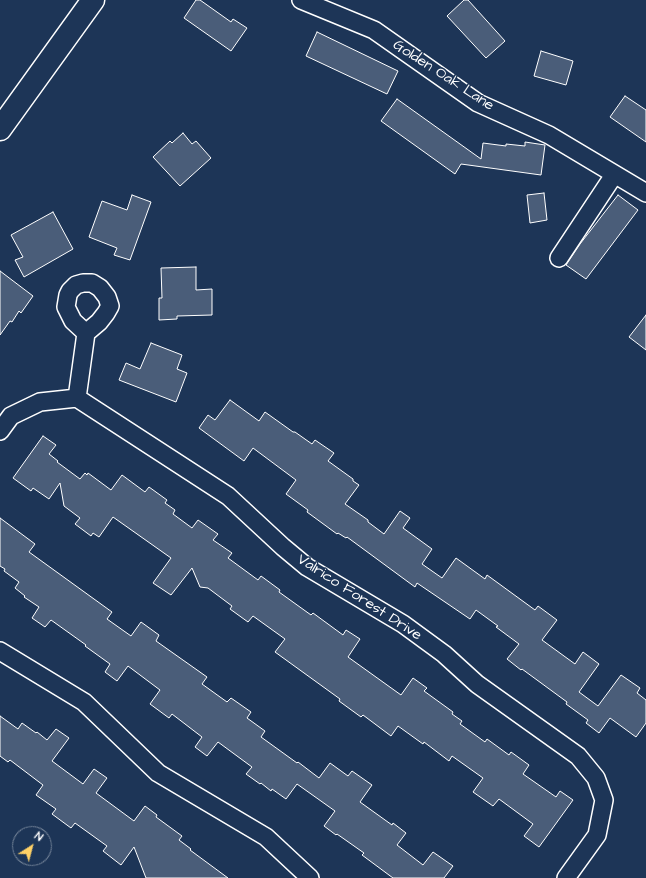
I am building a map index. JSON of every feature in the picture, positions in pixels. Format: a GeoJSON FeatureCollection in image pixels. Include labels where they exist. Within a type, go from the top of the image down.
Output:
{"type":"FeatureCollection","features":[{"type":"Feature","properties":{"kind":"street"},"geometry":{"type":"LineString","coordinates":[[0,129],[93,0]]}},
{"type":"Feature","properties":{"kind":"street","name":"Golden Oak Lane"},"geometry":{"type":"LineString","coordinates":[[301,0],[374,30],[478,102],[549,135],[646,193]]}},
{"type":"Feature","properties":{"kind":"street"},"geometry":{"type":"LineString","coordinates":[[559,258],[614,175]]}},
{"type":"Feature","properties":{"kind":"street"},"geometry":{"type":"LineString","coordinates":[[0,431],[11,416],[40,402],[77,398],[86,333]]}},
{"type":"Feature","properties":{"kind":"street","name":"Valrico Forest Drive"},"geometry":{"type":"LineString","coordinates":[[77,398],[228,496],[307,567],[403,624],[444,654],[477,684],[578,756],[596,778],[604,800],[597,835],[566,878]]}},
{"type":"Feature","properties":{"kind":"street"},"geometry":{"type":"LineString","coordinates":[[0,651],[84,702],[158,773],[266,837],[310,878]]}},
{"type":"Feature","properties":{"kind":"building"},"geometry":{"type":"Polygon","coordinates":[[[196,0],[200,0],[231,22],[233,19],[247,28],[231,51],[184,18],[196,0]]]}},
{"type":"Feature","properties":{"kind":"building"},"geometry":{"type":"Polygon","coordinates":[[[464,0],[468,0],[505,41],[486,58],[447,16],[464,0]]]}},
{"type":"Feature","properties":{"kind":"building"},"geometry":{"type":"Polygon","coordinates":[[[317,32],[398,71],[387,94],[306,56],[317,32]]]}},
{"type":"Feature","properties":{"kind":"building"},"geometry":{"type":"Polygon","coordinates":[[[541,51],[573,61],[566,85],[534,76],[541,51]]]}},
{"type":"Feature","properties":{"kind":"building"},"geometry":{"type":"Polygon","coordinates":[[[625,96],[646,110],[646,142],[610,117],[625,96]]]}},
{"type":"Feature","properties":{"kind":"building"},"geometry":{"type":"Polygon","coordinates":[[[397,99],[481,159],[483,143],[506,146],[506,144],[525,146],[525,142],[545,145],[541,175],[461,164],[455,174],[381,121],[397,99]]]}},
{"type":"Feature","properties":{"kind":"building"},"geometry":{"type":"Polygon","coordinates":[[[183,133],[192,144],[196,141],[211,158],[180,186],[153,157],[170,141],[172,143],[183,133]]]}},
{"type":"Feature","properties":{"kind":"building"},"geometry":{"type":"Polygon","coordinates":[[[544,193],[547,220],[530,223],[527,195],[544,193]]]}},
{"type":"Feature","properties":{"kind":"building"},"geometry":{"type":"Polygon","coordinates":[[[132,195],[151,202],[130,260],[114,255],[117,248],[89,237],[102,201],[127,210],[132,195]]]}},
{"type":"Feature","properties":{"kind":"building"},"geometry":{"type":"Polygon","coordinates":[[[618,195],[638,210],[586,279],[566,265],[580,244],[618,195]]]}},
{"type":"Feature","properties":{"kind":"building"},"geometry":{"type":"Polygon","coordinates":[[[53,212],[73,249],[24,277],[15,260],[23,257],[11,235],[53,212]]]}},
{"type":"Feature","properties":{"kind":"building"},"geometry":{"type":"Polygon","coordinates":[[[196,267],[196,290],[212,289],[212,315],[177,316],[177,319],[159,320],[159,298],[162,298],[161,268],[196,267]]]}},
{"type":"Feature","properties":{"kind":"building"},"geometry":{"type":"Polygon","coordinates":[[[0,271],[33,296],[21,313],[19,311],[12,322],[10,321],[0,335],[0,271]]]}},
{"type":"Feature","properties":{"kind":"building"},"geometry":{"type":"Polygon","coordinates":[[[646,315],[646,350],[629,337],[646,315]]]}},
{"type":"Feature","properties":{"kind":"building"},"geometry":{"type":"Polygon","coordinates":[[[151,343],[182,355],[177,369],[187,373],[176,402],[119,380],[126,363],[140,369],[151,343]]]}},
{"type":"Feature","properties":{"kind":"building"},"geometry":{"type":"Polygon","coordinates":[[[230,400],[259,421],[265,412],[312,444],[315,440],[334,453],[328,461],[359,485],[345,504],[368,520],[368,522],[384,534],[400,511],[410,518],[403,528],[432,549],[422,564],[442,578],[456,558],[485,579],[487,575],[535,610],[538,606],[557,620],[542,640],[575,664],[583,652],[599,664],[579,692],[598,706],[621,675],[640,688],[637,693],[646,700],[646,723],[636,737],[610,718],[599,733],[586,723],[588,720],[566,704],[567,702],[507,659],[519,644],[496,627],[498,626],[476,610],[470,619],[417,583],[415,587],[347,537],[346,538],[338,533],[337,534],[307,512],[308,510],[286,494],[296,480],[253,448],[244,461],[199,428],[208,415],[215,420],[230,400]]]}},
{"type":"Feature","properties":{"kind":"building"},"geometry":{"type":"Polygon","coordinates":[[[43,436],[56,445],[49,454],[58,461],[57,462],[80,479],[85,473],[87,475],[88,473],[111,490],[122,475],[145,492],[149,487],[167,500],[165,503],[175,510],[173,514],[192,528],[198,520],[218,534],[213,540],[232,553],[228,558],[258,580],[261,576],[280,590],[279,592],[311,615],[313,613],[343,635],[346,630],[360,639],[348,657],[401,695],[413,678],[427,688],[424,691],[453,712],[452,714],[462,721],[460,724],[485,742],[487,739],[509,755],[511,752],[529,765],[523,774],[556,797],[560,791],[573,800],[539,847],[524,836],[533,824],[499,799],[493,806],[473,792],[483,778],[452,756],[449,761],[424,742],[423,744],[398,726],[391,736],[363,715],[361,717],[339,701],[340,699],[275,652],[285,639],[253,616],[248,622],[230,609],[232,606],[208,588],[200,587],[192,568],[171,595],[153,583],[171,558],[113,517],[99,537],[93,533],[91,536],[75,524],[80,518],[64,506],[60,483],[49,499],[33,488],[31,491],[13,478],[43,436]]]}},
{"type":"Feature","properties":{"kind":"building"},"geometry":{"type":"Polygon","coordinates":[[[0,518],[35,544],[29,552],[112,612],[107,619],[131,636],[141,622],[159,635],[156,641],[207,677],[202,684],[227,702],[231,698],[251,712],[247,718],[265,731],[261,737],[297,763],[298,762],[319,778],[330,763],[348,776],[352,771],[372,785],[360,802],[406,833],[397,845],[423,865],[433,852],[453,866],[444,878],[393,878],[362,855],[364,853],[324,826],[335,811],[297,784],[286,799],[272,789],[271,791],[246,774],[252,767],[218,742],[207,756],[195,747],[202,737],[172,714],[169,718],[150,704],[160,690],[128,666],[117,681],[105,672],[110,664],[85,646],[86,645],[51,620],[45,627],[32,618],[39,607],[24,597],[25,596],[15,588],[19,582],[4,571],[5,569],[0,566],[0,518]]]}},
{"type":"Feature","properties":{"kind":"building"},"geometry":{"type":"Polygon","coordinates":[[[0,716],[18,729],[22,723],[47,740],[56,729],[69,738],[52,761],[83,784],[94,769],[107,778],[96,793],[134,821],[145,806],[157,815],[156,817],[182,836],[179,840],[191,849],[190,850],[228,878],[146,878],[134,847],[121,865],[103,851],[107,846],[75,823],[71,828],[52,814],[56,809],[36,795],[43,785],[10,760],[8,762],[0,756],[0,716]]]}}]}
